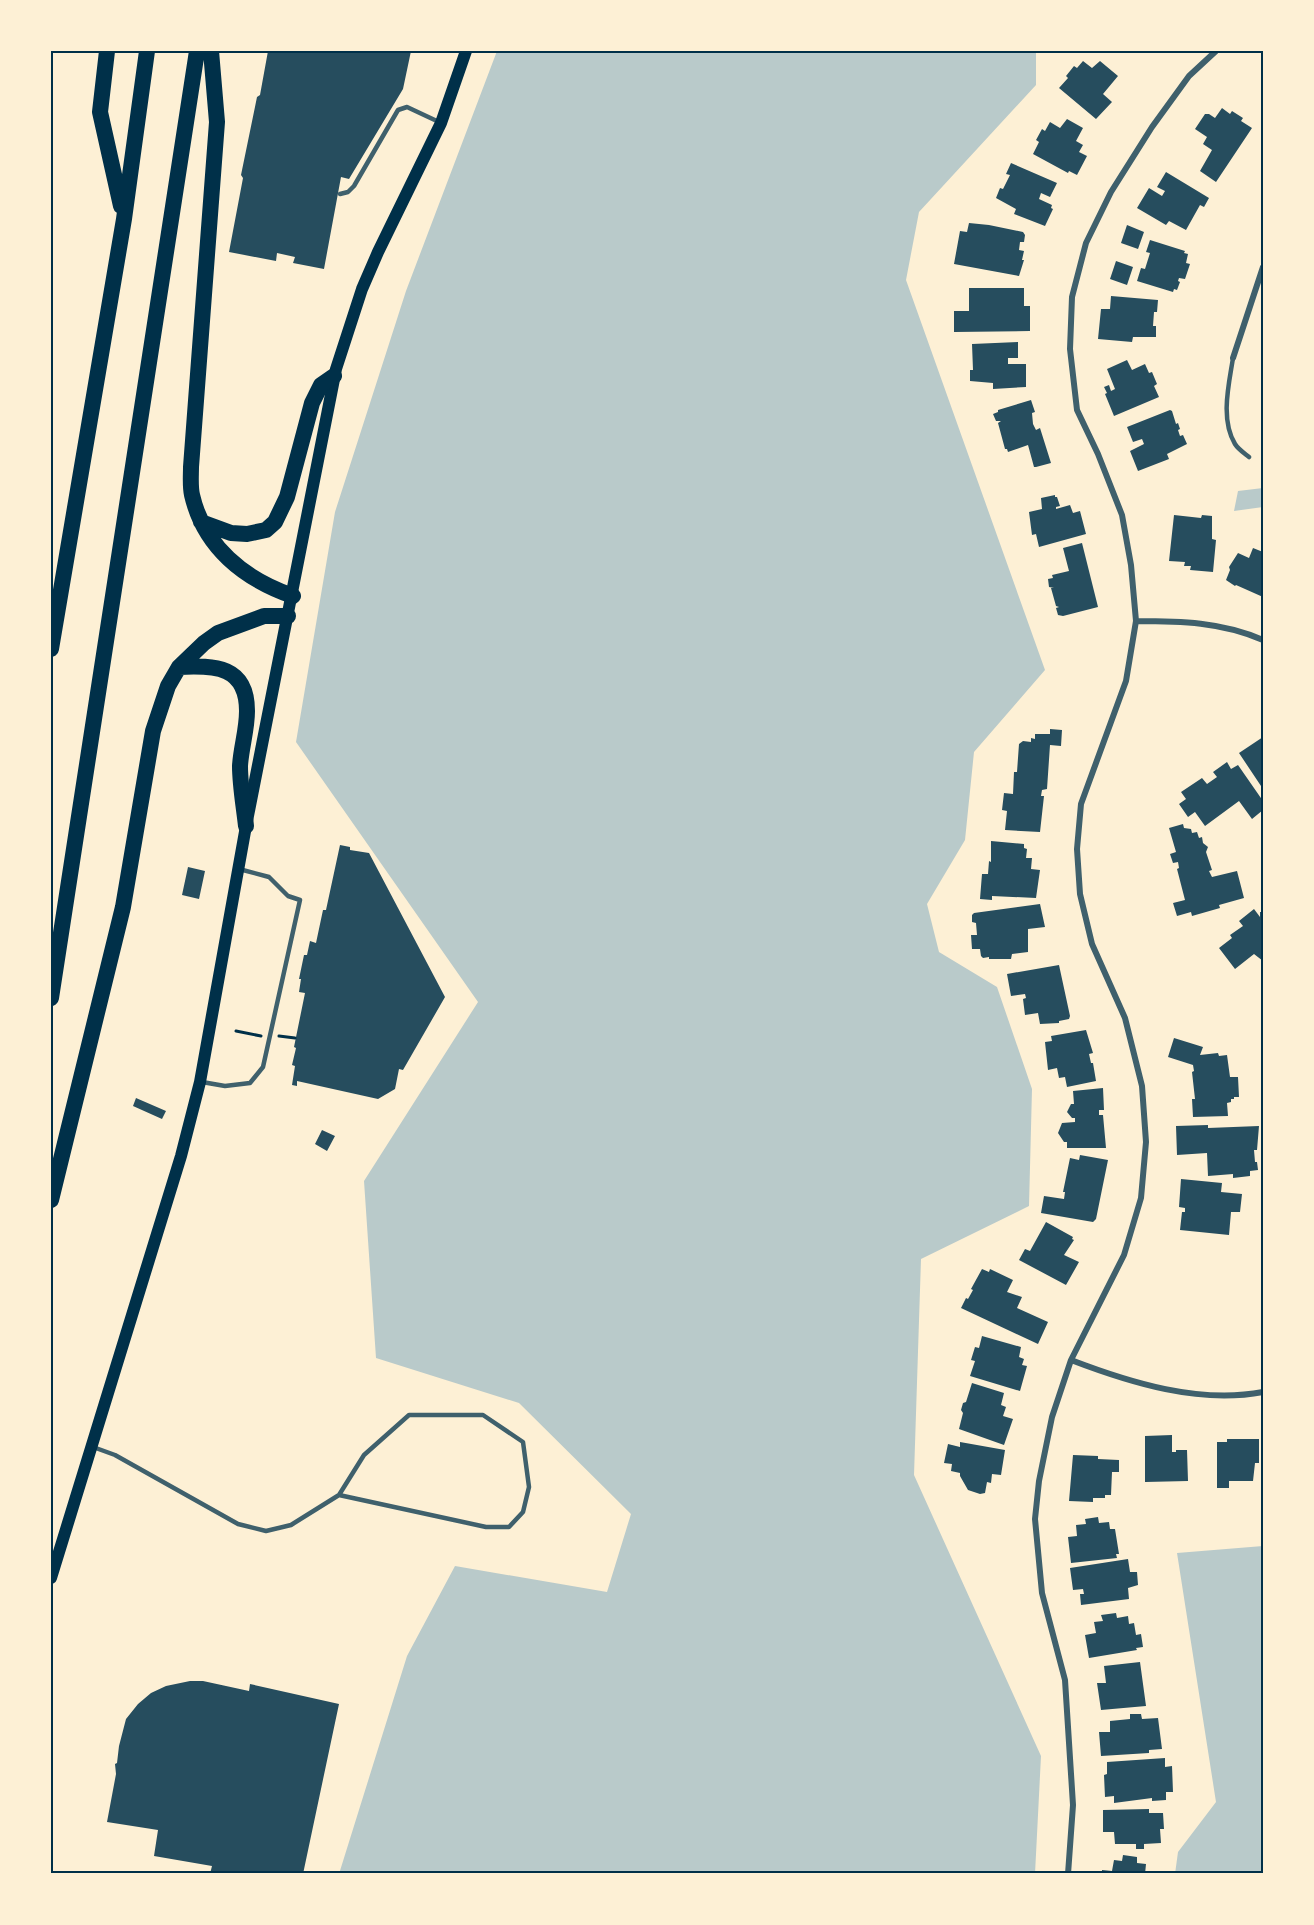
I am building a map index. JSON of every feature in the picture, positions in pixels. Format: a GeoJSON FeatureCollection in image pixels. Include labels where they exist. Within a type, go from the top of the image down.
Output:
{"type":"FeatureCollection","features":[{"type":"Feature","properties":{"kind":"highway"},"geometry":{"type":"LineString","coordinates":[[107,51],[100,112],[124,219]]}},
{"type":"Feature","properties":{"kind":"highway"},"geometry":{"type":"LineString","coordinates":[[51,649],[124,219],[147,51]]}},
{"type":"Feature","properties":{"kind":"highway"},"geometry":{"type":"LineString","coordinates":[[51,998],[197,51]]}},
{"type":"Feature","properties":{"kind":"highway"},"geometry":{"type":"LineString","coordinates":[[210,51],[217,122],[191,467],[192,493],[201,522],[216,547],[231,562],[268,587],[292,596]]}},
{"type":"Feature","properties":{"kind":"highway"},"geometry":{"type":"LineString","coordinates":[[201,522],[231,532],[247,534],[266,530],[275,522],[287,497],[312,403],[321,385],[334,376]]}},
{"type":"Feature","properties":{"kind":"highway"},"geometry":{"type":"LineString","coordinates":[[51,1200],[123,908],[153,731],[168,687],[179,667],[218,633],[264,616],[288,616]]}},
{"type":"Feature","properties":{"kind":"highway"},"geometry":{"type":"LineString","coordinates":[[179,667],[205,665],[221,668],[234,674],[244,687],[247,711],[240,767],[246,826]]}},
{"type":"Feature","properties":{"kind":"main road"},"geometry":{"type":"LineString","coordinates":[[51,1578],[175,1176],[200,1082],[246,826],[334,376],[362,289],[441,123],[466,51]]}},
{"type":"Feature","properties":{"kind":"street"},"geometry":{"type":"LineString","coordinates":[[1068,1874],[1073,1805],[1065,1680],[1042,1593],[1035,1519],[1039,1481],[1052,1417],[1071,1360],[1124,1255],[1141,1198],[1146,1142],[1142,1086],[1125,1018],[1092,944],[1080,894],[1077,849],[1081,804],[1126,681],[1136,621],[1131,565],[1122,515],[1098,454],[1077,410],[1070,349],[1072,297],[1086,243],[1111,192],[1152,127],[1189,76],[1216,51]]}},
{"type":"Feature","properties":{"kind":"street"},"geometry":{"type":"LineString","coordinates":[[1233,358],[1263,267]]}},
{"type":"Feature","properties":{"kind":"street"},"geometry":{"type":"LineString","coordinates":[[1136,621],[1190,621],[1230,628],[1263,640]]}},
{"type":"Feature","properties":{"kind":"street"},"geometry":{"type":"LineString","coordinates":[[1071,1360],[1119,1378],[1192,1394],[1245,1396],[1263,1392]]}},
{"type":"Feature","properties":{"kind":"lane"},"geometry":{"type":"LineString","coordinates":[[340,195],[348,192],[354,186],[398,110],[407,107],[441,123]]}},
{"type":"Feature","properties":{"kind":"lane"},"geometry":{"type":"LineString","coordinates":[[1233,358],[1226,403],[1229,427],[1235,444],[1249,457]]}},
{"type":"Feature","properties":{"kind":"lane"},"geometry":{"type":"LineString","coordinates":[[200,1082],[225,1086],[250,1083],[263,1067],[300,900],[288,896],[269,878],[239,869]]}},
{"type":"Feature","properties":{"kind":"lane"},"geometry":{"type":"LineString","coordinates":[[91,1446],[115,1455],[238,1524],[266,1531],[291,1525],[339,1495],[364,1455],[409,1415],[483,1415],[523,1442],[529,1487],[523,1512],[508,1527],[486,1527],[339,1495]]}},
{"type":"Feature","properties":{"kind":"shaded area"},"geometry":{"type":"Polygon","coordinates":[[[497,51],[1036,51],[1036,85],[919,212],[906,280],[1045,670],[974,752],[965,840],[927,904],[939,952],[997,987],[1032,1089],[1029,1206],[921,1259],[914,1475],[1041,1756],[1035,1874],[339,1874],[407,1656],[455,1566],[607,1592],[631,1514],[519,1403],[376,1358],[364,1181],[478,1002],[296,742],[335,512],[406,291],[497,51]]]}},
{"type":"Feature","properties":{"kind":"shaded area"},"geometry":{"type":"Polygon","coordinates":[[[1263,488],[1263,507],[1234,511],[1238,491],[1263,488]]]}},
{"type":"Feature","properties":{"kind":"shaded area"},"geometry":{"type":"Polygon","coordinates":[[[1263,1546],[1263,1874],[1175,1874],[1178,1852],[1216,1802],[1177,1553],[1263,1546]]]}},
{"type":"Feature","properties":{"kind":"building"},"geometry":{"type":"Polygon","coordinates":[[[268,51],[411,51],[403,89],[349,179],[341,177],[324,269],[293,263],[295,257],[277,253],[276,261],[229,252],[243,178],[241,175],[268,51]]]}},
{"type":"Feature","properties":{"kind":"building"},"geometry":{"type":"Polygon","coordinates":[[[1083,61],[1092,68],[1100,61],[1118,76],[1103,94],[1112,102],[1096,119],[1059,88],[1068,78],[1066,76],[1074,66],[1077,68],[1083,61]]]}},
{"type":"Feature","properties":{"kind":"building"},"geometry":{"type":"Polygon","coordinates":[[[1222,108],[1230,114],[1232,111],[1243,118],[1241,121],[1252,128],[1216,182],[1200,171],[1212,150],[1203,144],[1207,137],[1195,129],[1205,114],[1215,118],[1222,108]]]}},
{"type":"Feature","properties":{"kind":"building"},"geometry":{"type":"Polygon","coordinates":[[[1067,119],[1083,128],[1076,141],[1083,145],[1079,152],[1087,156],[1077,175],[1069,171],[1068,173],[1033,154],[1039,142],[1036,140],[1042,129],[1045,131],[1050,122],[1060,128],[1067,119]]]}},
{"type":"Feature","properties":{"kind":"building"},"geometry":{"type":"Polygon","coordinates":[[[1011,163],[1057,183],[1050,197],[1041,193],[1039,199],[1052,205],[1053,209],[1045,226],[1014,214],[1016,209],[996,198],[1010,175],[1006,174],[1011,163]]]}},
{"type":"Feature","properties":{"kind":"building"},"geometry":{"type":"Polygon","coordinates":[[[1166,172],[1209,198],[1204,207],[1200,205],[1186,230],[1169,221],[1166,225],[1137,208],[1149,188],[1162,196],[1165,191],[1157,187],[1166,172]]]}},
{"type":"Feature","properties":{"kind":"building"},"geometry":{"type":"Polygon","coordinates":[[[969,223],[1023,232],[1024,242],[1020,242],[1019,250],[1024,251],[1022,260],[1024,260],[1019,276],[954,264],[960,231],[967,232],[969,223]]]}},
{"type":"Feature","properties":{"kind":"building"},"geometry":{"type":"Polygon","coordinates":[[[1127,225],[1144,232],[1138,249],[1121,243],[1127,225]]]}},
{"type":"Feature","properties":{"kind":"building"},"geometry":{"type":"Polygon","coordinates":[[[1150,240],[1188,254],[1186,263],[1190,264],[1185,279],[1179,278],[1177,290],[1174,289],[1173,292],[1137,281],[1141,268],[1145,269],[1150,253],[1146,252],[1150,240]]]}},
{"type":"Feature","properties":{"kind":"building"},"geometry":{"type":"Polygon","coordinates":[[[1116,261],[1133,267],[1127,285],[1110,279],[1116,261]]]}},
{"type":"Feature","properties":{"kind":"building"},"geometry":{"type":"Polygon","coordinates":[[[969,288],[1024,288],[1024,306],[1030,306],[1030,331],[954,332],[954,311],[969,311],[969,288]]]}},
{"type":"Feature","properties":{"kind":"building"},"geometry":{"type":"Polygon","coordinates":[[[1111,296],[1158,300],[1153,326],[1156,326],[1156,337],[1133,337],[1132,342],[1098,339],[1101,309],[1110,309],[1111,296]]]}},
{"type":"Feature","properties":{"kind":"building"},"geometry":{"type":"Polygon","coordinates":[[[1018,342],[1018,358],[1008,358],[1008,364],[1026,364],[1026,387],[993,389],[993,383],[970,381],[970,370],[973,370],[972,344],[1018,342]]]}},
{"type":"Feature","properties":{"kind":"building"},"geometry":{"type":"Polygon","coordinates":[[[1127,360],[1132,370],[1145,364],[1149,373],[1152,372],[1157,384],[1154,386],[1159,397],[1114,416],[1105,394],[1107,393],[1104,387],[1109,385],[1111,391],[1115,389],[1107,369],[1127,360]]]}},
{"type":"Feature","properties":{"kind":"building"},"geometry":{"type":"Polygon","coordinates":[[[1031,400],[1035,412],[1032,413],[1033,424],[1036,430],[1040,428],[1051,463],[1036,467],[1034,467],[1028,445],[1008,452],[1005,449],[998,423],[1001,421],[996,421],[993,414],[998,410],[1031,400]]]}},
{"type":"Feature","properties":{"kind":"building"},"geometry":{"type":"Polygon","coordinates":[[[1170,410],[1176,424],[1178,423],[1180,436],[1183,435],[1187,444],[1167,454],[1169,459],[1138,471],[1130,451],[1144,444],[1142,439],[1133,442],[1127,427],[1170,410]]]}},
{"type":"Feature","properties":{"kind":"building"},"geometry":{"type":"Polygon","coordinates":[[[1055,495],[1060,506],[1056,509],[1070,505],[1073,513],[1080,511],[1086,534],[1039,547],[1036,534],[1032,535],[1029,512],[1042,509],[1041,498],[1055,495]]]}},
{"type":"Feature","properties":{"kind":"building"},"geometry":{"type":"Polygon","coordinates":[[[1174,515],[1201,518],[1202,515],[1212,516],[1212,539],[1216,540],[1213,572],[1190,570],[1191,566],[1184,566],[1185,562],[1169,561],[1174,515]]]}},
{"type":"Feature","properties":{"kind":"building"},"geometry":{"type":"Polygon","coordinates":[[[1082,543],[1098,607],[1063,616],[1058,615],[1056,608],[1059,607],[1056,606],[1051,588],[1054,588],[1049,587],[1048,579],[1053,578],[1052,575],[1069,571],[1063,548],[1082,543]]]}},
{"type":"Feature","properties":{"kind":"building"},"geometry":{"type":"Polygon","coordinates":[[[1253,548],[1263,552],[1263,597],[1226,580],[1229,567],[1238,553],[1249,558],[1253,548]]]}},
{"type":"Feature","properties":{"kind":"building"},"geometry":{"type":"Polygon","coordinates":[[[1050,729],[1062,730],[1061,746],[1050,745],[1047,789],[1042,790],[1041,796],[1044,796],[1040,832],[1005,830],[1007,811],[1002,810],[1004,793],[1013,794],[1019,744],[1023,741],[1031,742],[1031,738],[1035,739],[1035,734],[1050,734],[1050,729]]]}},
{"type":"Feature","properties":{"kind":"building"},"geometry":{"type":"Polygon","coordinates":[[[1263,737],[1263,789],[1239,753],[1263,737]]]}},
{"type":"Feature","properties":{"kind":"building"},"geometry":{"type":"Polygon","coordinates":[[[1227,762],[1231,769],[1238,765],[1263,801],[1263,810],[1252,819],[1239,801],[1205,826],[1195,812],[1188,817],[1179,804],[1186,799],[1181,792],[1202,778],[1207,784],[1217,777],[1213,772],[1227,762]]]}},
{"type":"Feature","properties":{"kind":"building"},"geometry":{"type":"Polygon","coordinates":[[[1183,824],[1184,828],[1191,829],[1192,833],[1197,832],[1199,838],[1202,837],[1203,843],[1208,847],[1206,852],[1212,877],[1237,871],[1244,898],[1192,916],[1191,912],[1177,916],[1173,903],[1185,900],[1177,869],[1179,868],[1178,862],[1173,863],[1170,854],[1176,852],[1169,828],[1183,824]]]}},
{"type":"Feature","properties":{"kind":"building"},"geometry":{"type":"Polygon","coordinates":[[[991,841],[1024,844],[1024,848],[1027,849],[1026,858],[1032,858],[1031,869],[1040,870],[1036,898],[992,896],[992,900],[980,899],[982,874],[988,874],[989,861],[991,862],[991,841]]]}},
{"type":"Feature","properties":{"kind":"building"},"geometry":{"type":"Polygon","coordinates":[[[340,845],[350,847],[350,850],[369,853],[445,997],[403,1070],[399,1069],[395,1089],[378,1099],[297,1081],[297,1086],[292,1085],[295,1066],[292,1065],[296,1048],[294,1047],[305,993],[299,992],[301,979],[299,979],[304,955],[307,955],[310,941],[316,943],[323,910],[326,910],[340,845]]]}},
{"type":"Feature","properties":{"kind":"building"},"geometry":{"type":"Polygon","coordinates":[[[188,867],[205,871],[199,899],[182,895],[188,867]]]}},
{"type":"Feature","properties":{"kind":"building"},"geometry":{"type":"Polygon","coordinates":[[[1040,904],[1045,927],[1028,929],[1028,952],[1012,954],[1011,959],[989,959],[989,957],[981,956],[980,949],[972,949],[971,935],[977,935],[976,923],[972,922],[974,913],[1040,904]]]}},
{"type":"Feature","properties":{"kind":"building"},"geometry":{"type":"Polygon","coordinates":[[[1254,909],[1260,917],[1260,912],[1263,912],[1263,961],[1254,954],[1235,969],[1219,948],[1232,938],[1230,935],[1243,926],[1239,921],[1254,909]]]}},
{"type":"Feature","properties":{"kind":"building"},"geometry":{"type":"Polygon","coordinates":[[[1059,965],[1070,1016],[1069,1019],[1059,1021],[1059,1023],[1040,1024],[1038,1013],[1025,1015],[1023,999],[1026,998],[1025,994],[1011,996],[1007,974],[1059,965]]]}},
{"type":"Feature","properties":{"kind":"building"},"geometry":{"type":"Polygon","coordinates":[[[1086,1030],[1093,1053],[1089,1054],[1096,1081],[1067,1087],[1065,1077],[1059,1078],[1057,1068],[1048,1070],[1045,1042],[1052,1041],[1051,1036],[1086,1030]]]}},
{"type":"Feature","properties":{"kind":"building"},"geometry":{"type":"Polygon","coordinates":[[[1174,1038],[1203,1047],[1200,1055],[1218,1053],[1219,1056],[1227,1055],[1230,1077],[1238,1077],[1239,1097],[1234,1097],[1231,1102],[1227,1103],[1228,1116],[1193,1117],[1192,1099],[1195,1099],[1193,1065],[1168,1057],[1174,1038]]]}},
{"type":"Feature","properties":{"kind":"building"},"geometry":{"type":"Polygon","coordinates":[[[1103,1088],[1104,1110],[1099,1110],[1099,1115],[1103,1115],[1106,1148],[1067,1148],[1067,1142],[1064,1142],[1058,1133],[1062,1123],[1075,1122],[1075,1118],[1067,1112],[1071,1104],[1074,1104],[1073,1091],[1103,1088]]]}},
{"type":"Feature","properties":{"kind":"building"},"geometry":{"type":"Polygon","coordinates":[[[136,1098],[166,1111],[162,1119],[133,1106],[136,1098]]]}},
{"type":"Feature","properties":{"kind":"building"},"geometry":{"type":"Polygon","coordinates":[[[1208,1125],[1208,1128],[1259,1126],[1257,1150],[1254,1150],[1258,1170],[1250,1171],[1250,1176],[1233,1178],[1233,1174],[1208,1176],[1207,1153],[1177,1155],[1176,1126],[1208,1125]]]}},
{"type":"Feature","properties":{"kind":"building"},"geometry":{"type":"Polygon","coordinates":[[[322,1130],[335,1136],[327,1151],[315,1144],[322,1130]]]}},
{"type":"Feature","properties":{"kind":"building"},"geometry":{"type":"Polygon","coordinates":[[[1080,1155],[1108,1160],[1096,1219],[1093,1222],[1041,1213],[1044,1196],[1064,1199],[1065,1192],[1063,1192],[1070,1158],[1079,1160],[1080,1155]]]}},
{"type":"Feature","properties":{"kind":"building"},"geometry":{"type":"Polygon","coordinates":[[[1181,1179],[1222,1183],[1221,1192],[1242,1194],[1240,1212],[1231,1212],[1229,1235],[1180,1230],[1182,1212],[1185,1212],[1185,1208],[1179,1207],[1181,1179]]]}},
{"type":"Feature","properties":{"kind":"building"},"geometry":{"type":"Polygon","coordinates":[[[1046,1222],[1073,1237],[1074,1240],[1064,1255],[1079,1262],[1066,1285],[1019,1260],[1025,1249],[1030,1251],[1046,1222]]]}},
{"type":"Feature","properties":{"kind":"building"},"geometry":{"type":"Polygon","coordinates":[[[982,1269],[989,1272],[990,1269],[1013,1280],[1007,1292],[1022,1297],[1017,1308],[1048,1322],[1038,1344],[961,1308],[973,1290],[971,1289],[982,1269]]]}},
{"type":"Feature","properties":{"kind":"building"},"geometry":{"type":"Polygon","coordinates":[[[982,1336],[1021,1347],[1019,1357],[1024,1359],[1022,1365],[1027,1366],[1020,1391],[970,1376],[975,1361],[971,1360],[975,1347],[979,1348],[982,1336]]]}},
{"type":"Feature","properties":{"kind":"building"},"geometry":{"type":"Polygon","coordinates":[[[972,1383],[1004,1393],[1001,1405],[1006,1407],[1003,1416],[1013,1419],[1004,1445],[959,1429],[963,1413],[961,1410],[972,1383]]]}},
{"type":"Feature","properties":{"kind":"building"},"geometry":{"type":"Polygon","coordinates":[[[1172,1435],[1172,1452],[1187,1450],[1188,1481],[1145,1482],[1145,1436],[1172,1435]]]}},
{"type":"Feature","properties":{"kind":"building"},"geometry":{"type":"Polygon","coordinates":[[[1227,1439],[1259,1439],[1259,1463],[1255,1463],[1253,1481],[1229,1481],[1229,1488],[1217,1488],[1217,1442],[1227,1442],[1227,1439]]]}},
{"type":"Feature","properties":{"kind":"building"},"geometry":{"type":"Polygon","coordinates":[[[960,1442],[1005,1450],[1001,1475],[992,1474],[991,1483],[987,1482],[985,1493],[980,1494],[968,1490],[960,1473],[951,1471],[952,1464],[944,1463],[948,1444],[960,1447],[960,1442]]]}},
{"type":"Feature","properties":{"kind":"building"},"geometry":{"type":"Polygon","coordinates":[[[1073,1455],[1119,1460],[1119,1472],[1112,1472],[1111,1495],[1105,1495],[1105,1498],[1093,1498],[1093,1502],[1069,1501],[1073,1455]]]}},
{"type":"Feature","properties":{"kind":"building"},"geometry":{"type":"Polygon","coordinates":[[[1098,1517],[1099,1523],[1109,1522],[1110,1529],[1115,1529],[1119,1554],[1116,1554],[1117,1558],[1071,1563],[1068,1537],[1077,1536],[1076,1525],[1086,1524],[1085,1519],[1098,1517]]]}},
{"type":"Feature","properties":{"kind":"building"},"geometry":{"type":"Polygon","coordinates":[[[1128,1559],[1130,1572],[1137,1572],[1138,1585],[1128,1588],[1129,1599],[1081,1605],[1080,1594],[1084,1594],[1083,1589],[1073,1590],[1070,1568],[1128,1559]]]}},
{"type":"Feature","properties":{"kind":"building"},"geometry":{"type":"Polygon","coordinates":[[[1116,1613],[1117,1618],[1128,1616],[1129,1624],[1134,1623],[1136,1635],[1141,1634],[1143,1647],[1089,1658],[1085,1635],[1096,1633],[1094,1622],[1103,1621],[1101,1615],[1116,1613]]]}},
{"type":"Feature","properties":{"kind":"building"},"geometry":{"type":"Polygon","coordinates":[[[1140,1662],[1146,1706],[1101,1710],[1097,1683],[1106,1683],[1104,1666],[1140,1662]]]}},
{"type":"Feature","properties":{"kind":"building"},"geometry":{"type":"Polygon","coordinates":[[[203,1681],[249,1691],[250,1684],[339,1704],[303,1874],[210,1874],[212,1866],[154,1856],[158,1830],[107,1822],[116,1774],[115,1764],[126,1719],[151,1693],[166,1686],[203,1681]]]}},
{"type":"Feature","properties":{"kind":"building"},"geometry":{"type":"Polygon","coordinates":[[[1130,1714],[1141,1714],[1142,1719],[1158,1718],[1162,1749],[1149,1750],[1149,1753],[1101,1756],[1099,1732],[1110,1732],[1110,1721],[1130,1719],[1130,1714]]]}},
{"type":"Feature","properties":{"kind":"building"},"geometry":{"type":"Polygon","coordinates":[[[1165,1758],[1165,1767],[1172,1766],[1173,1792],[1166,1792],[1166,1800],[1152,1801],[1152,1798],[1114,1803],[1114,1796],[1105,1797],[1104,1775],[1107,1774],[1107,1762],[1165,1758]]]}},
{"type":"Feature","properties":{"kind":"building"},"geometry":{"type":"Polygon","coordinates":[[[1149,1809],[1149,1813],[1163,1813],[1164,1829],[1160,1829],[1161,1843],[1144,1844],[1144,1849],[1136,1849],[1136,1844],[1115,1844],[1114,1832],[1103,1832],[1103,1810],[1149,1809]]]}},
{"type":"Feature","properties":{"kind":"building"},"geometry":{"type":"Polygon","coordinates":[[[1123,1855],[1137,1857],[1137,1863],[1146,1864],[1145,1874],[1102,1874],[1102,1870],[1112,1871],[1114,1860],[1122,1861],[1123,1855]]]}}]}
